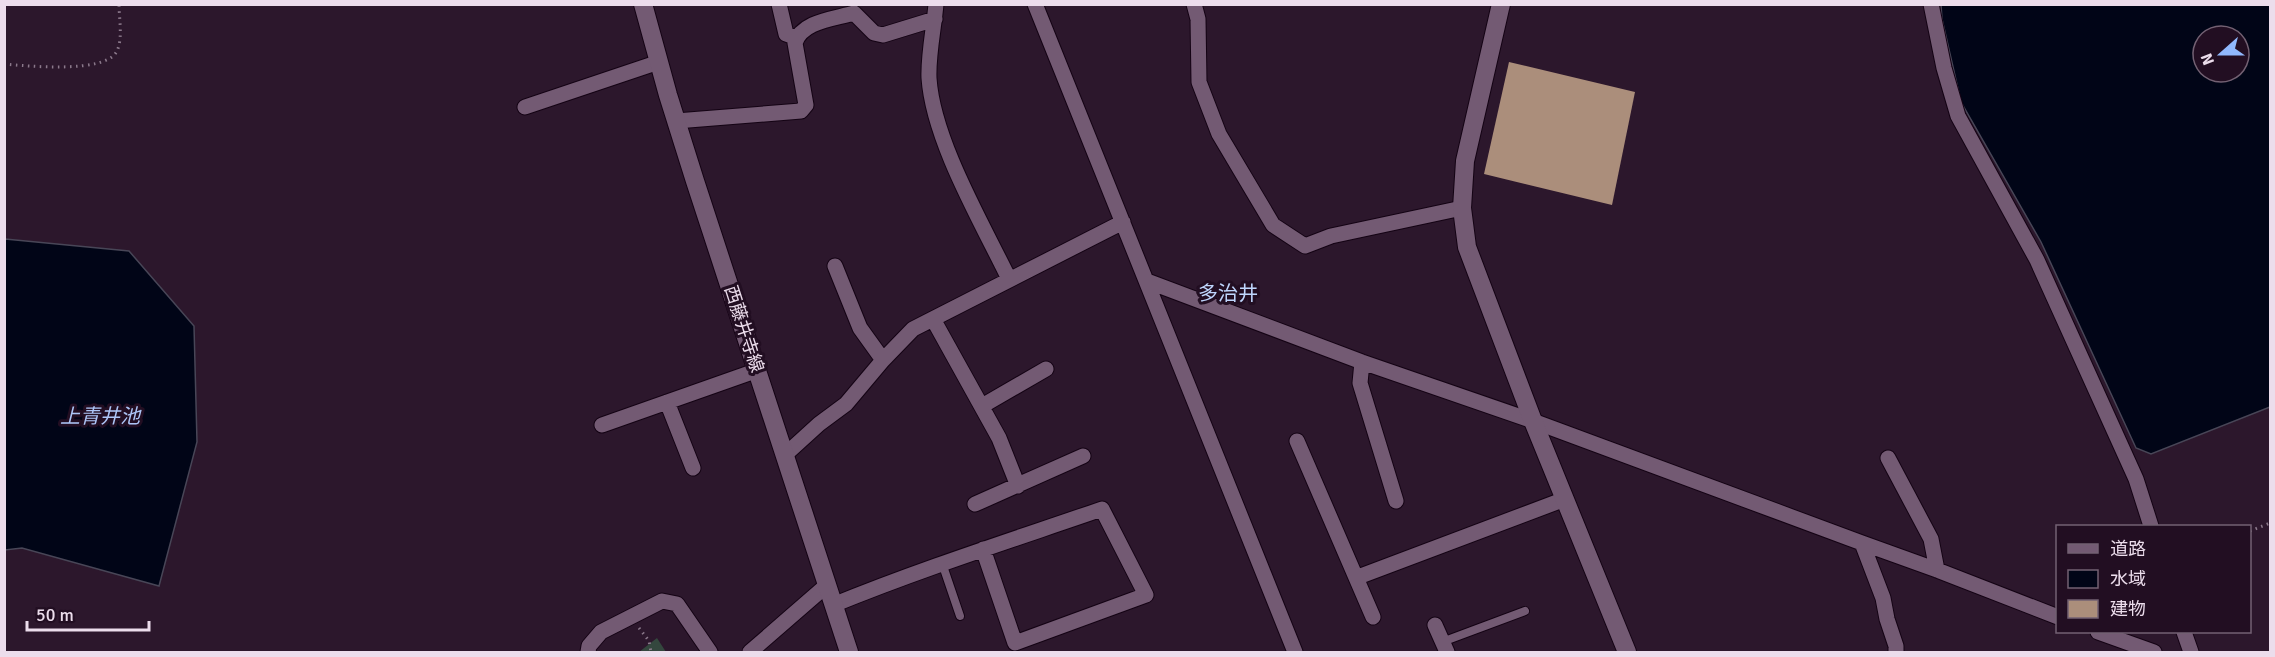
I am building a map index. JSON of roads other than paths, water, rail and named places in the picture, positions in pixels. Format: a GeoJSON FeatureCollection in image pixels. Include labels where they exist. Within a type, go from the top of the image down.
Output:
{"type":"FeatureCollection","features":[{"type":"Feature","properties":{"kind":"main road","name":"西藤井寺線"},"geometry":{"type":"LineString","coordinates":[[643,4],[676,121],[849,652]]}},
{"type":"Feature","properties":{"kind":"main road"},"geometry":{"type":"LineString","coordinates":[[1501,4],[1465,161],[1462,208],[1467,247],[1533,421],[1627,652]]}},
{"type":"Feature","properties":{"kind":"street"},"geometry":{"type":"LineString","coordinates":[[779,4],[786,34],[797,38]]}},
{"type":"Feature","properties":{"kind":"street"},"geometry":{"type":"LineString","coordinates":[[1035,4],[1295,652]]}},
{"type":"Feature","properties":{"kind":"street"},"geometry":{"type":"LineString","coordinates":[[1194,4],[1198,19],[1199,82],[1220,134],[1273,225],[1305,246],[1331,236],[1462,208]]}},
{"type":"Feature","properties":{"kind":"street"},"geometry":{"type":"LineString","coordinates":[[1931,4],[1944,68],[1958,116],[2037,260],[2136,479],[2151,525]]}},
{"type":"Feature","properties":{"kind":"street"},"geometry":{"type":"LineString","coordinates":[[676,121],[801,111],[806,105],[795,44],[797,38],[808,26],[854,13],[874,33],[883,35],[936,12],[929,77],[934,110],[952,160],[1009,279]]}},
{"type":"Feature","properties":{"kind":"street"},"geometry":{"type":"LineString","coordinates":[[525,107],[659,62]]}},
{"type":"Feature","properties":{"kind":"street"},"geometry":{"type":"LineString","coordinates":[[786,454],[819,424],[846,404],[913,329],[1123,222]]}},
{"type":"Feature","properties":{"kind":"street"},"geometry":{"type":"LineString","coordinates":[[835,266],[860,328],[883,360]]}},
{"type":"Feature","properties":{"kind":"street"},"geometry":{"type":"LineString","coordinates":[[1147,281],[1362,362],[1533,421],[2056,615]]}},
{"type":"Feature","properties":{"kind":"street"},"geometry":{"type":"LineString","coordinates":[[933,319],[999,438],[1018,486]]}},
{"type":"Feature","properties":{"kind":"street"},"geometry":{"type":"LineString","coordinates":[[1362,362],[1360,383],[1396,501]]}},
{"type":"Feature","properties":{"kind":"street"},"geometry":{"type":"LineString","coordinates":[[982,406],[1046,369]]}},
{"type":"Feature","properties":{"kind":"street"},"geometry":{"type":"LineString","coordinates":[[602,425],[758,370]]}},
{"type":"Feature","properties":{"kind":"street"},"geometry":{"type":"LineString","coordinates":[[667,402],[693,468]]}},
{"type":"Feature","properties":{"kind":"street"},"geometry":{"type":"LineString","coordinates":[[1297,441],[1373,617]]}},
{"type":"Feature","properties":{"kind":"street"},"geometry":{"type":"LineString","coordinates":[[975,504],[1083,456]]}},
{"type":"Feature","properties":{"kind":"street"},"geometry":{"type":"LineString","coordinates":[[1888,458],[1931,539],[1937,570]]}},
{"type":"Feature","properties":{"kind":"street"},"geometry":{"type":"LineString","coordinates":[[1358,578],[1565,499]]}},
{"type":"Feature","properties":{"kind":"street"},"geometry":{"type":"LineString","coordinates":[[833,605],[898,578],[984,549],[1102,510],[1146,595],[1015,643],[984,549]]}},
{"type":"Feature","properties":{"kind":"street"},"geometry":{"type":"LineString","coordinates":[[1862,543],[1883,598],[1896,652]]}},
{"type":"Feature","properties":{"kind":"street"},"geometry":{"type":"LineString","coordinates":[[750,652],[827,585]]}},
{"type":"Feature","properties":{"kind":"street"},"geometry":{"type":"LineString","coordinates":[[588,652],[589,646],[600,632],[662,601],[677,604],[710,652]]}},
{"type":"Feature","properties":{"kind":"street"},"geometry":{"type":"LineString","coordinates":[[1436,625],[1443,649]]}},
{"type":"Feature","properties":{"kind":"street"},"geometry":{"type":"LineString","coordinates":[[2101,633],[2154,652]]}},
{"type":"Feature","properties":{"kind":"street"},"geometry":{"type":"LineString","coordinates":[[2184,633],[2191,652]]}},
{"type":"Feature","properties":{"kind":"lane"},"geometry":{"type":"LineString","coordinates":[[942,563],[960,615]]}},
{"type":"Feature","properties":{"kind":"lane"},"geometry":{"type":"LineString","coordinates":[[1443,649],[1525,611]]}},
{"type":"Feature","properties":{"kind":"water"},"geometry":{"type":"Polygon","coordinates":[[[1941,5],[2270,5],[2270,407],[2151,454],[2136,448],[2041,242],[1961,102],[1942,19],[1941,5]]]}},
{"type":"Feature","properties":{"kind":"water","name":"上青井池"},"geometry":{"type":"Polygon","coordinates":[[[5,239],[129,251],[194,326],[197,442],[159,586],[22,548],[5,550],[5,239]]]}},
{"type":"Feature","properties":{"kind":"district","name":"多治井"},"geometry":{"type":"Point","coordinates":[1228,293]}}]}
